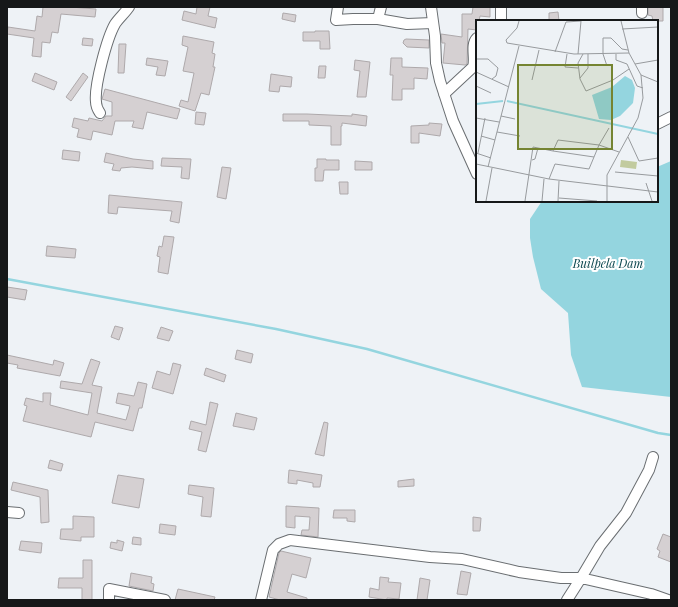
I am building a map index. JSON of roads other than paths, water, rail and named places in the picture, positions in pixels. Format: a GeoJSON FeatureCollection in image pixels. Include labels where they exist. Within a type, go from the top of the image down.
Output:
{"type":"FeatureCollection","features":[{"type":"Feature","properties":{"kind":"street"},"geometry":{"type":"LineString","coordinates":[[100,114],[97,108],[96,98],[106,48],[116,23],[129,7]]}},
{"type":"Feature","properties":{"kind":"street"},"geometry":{"type":"LineString","coordinates":[[338,7],[336,20],[378,19],[407,24],[433,23]]}},
{"type":"Feature","properties":{"kind":"street"},"geometry":{"type":"LineString","coordinates":[[378,19],[381,7]]}},
{"type":"Feature","properties":{"kind":"street"},"geometry":{"type":"LineString","coordinates":[[431,7],[436,64],[444,94],[453,121],[476,172]]}},
{"type":"Feature","properties":{"kind":"street"},"geometry":{"type":"LineString","coordinates":[[501,7],[501,20]]}},
{"type":"Feature","properties":{"kind":"street"},"geometry":{"type":"LineString","coordinates":[[444,94],[473,67],[474,42],[476,39]]}},
{"type":"Feature","properties":{"kind":"street"},"geometry":{"type":"LineString","coordinates":[[658,124],[671,117]]}},
{"type":"Feature","properties":{"kind":"street"},"geometry":{"type":"LineString","coordinates":[[567,600],[600,546],[626,513],[649,470],[653,457]]}},
{"type":"Feature","properties":{"kind":"street"},"geometry":{"type":"LineString","coordinates":[[7,512],[19,512]]}},
{"type":"Feature","properties":{"kind":"street"},"geometry":{"type":"LineString","coordinates":[[262,600],[273,550],[279,544],[290,540],[423,556],[462,559],[519,572],[561,578],[581,578],[651,594],[668,600]]}},
{"type":"Feature","properties":{"kind":"street"},"geometry":{"type":"LineString","coordinates":[[109,600],[110,589],[141,598],[165,600]]}},
{"type":"Feature","properties":{"kind":"water","name":"Builpela Dam"},"geometry":{"type":"Polygon","coordinates":[[[671,161],[671,397],[582,387],[571,355],[568,313],[541,289],[530,238],[530,219],[541,202],[658,202],[658,167],[671,161]]]}},
{"type":"Feature","properties":{"kind":"waterway"},"geometry":{"type":"LineString","coordinates":[[7,279],[276,329],[367,349],[658,433],[671,435]]}}]}
